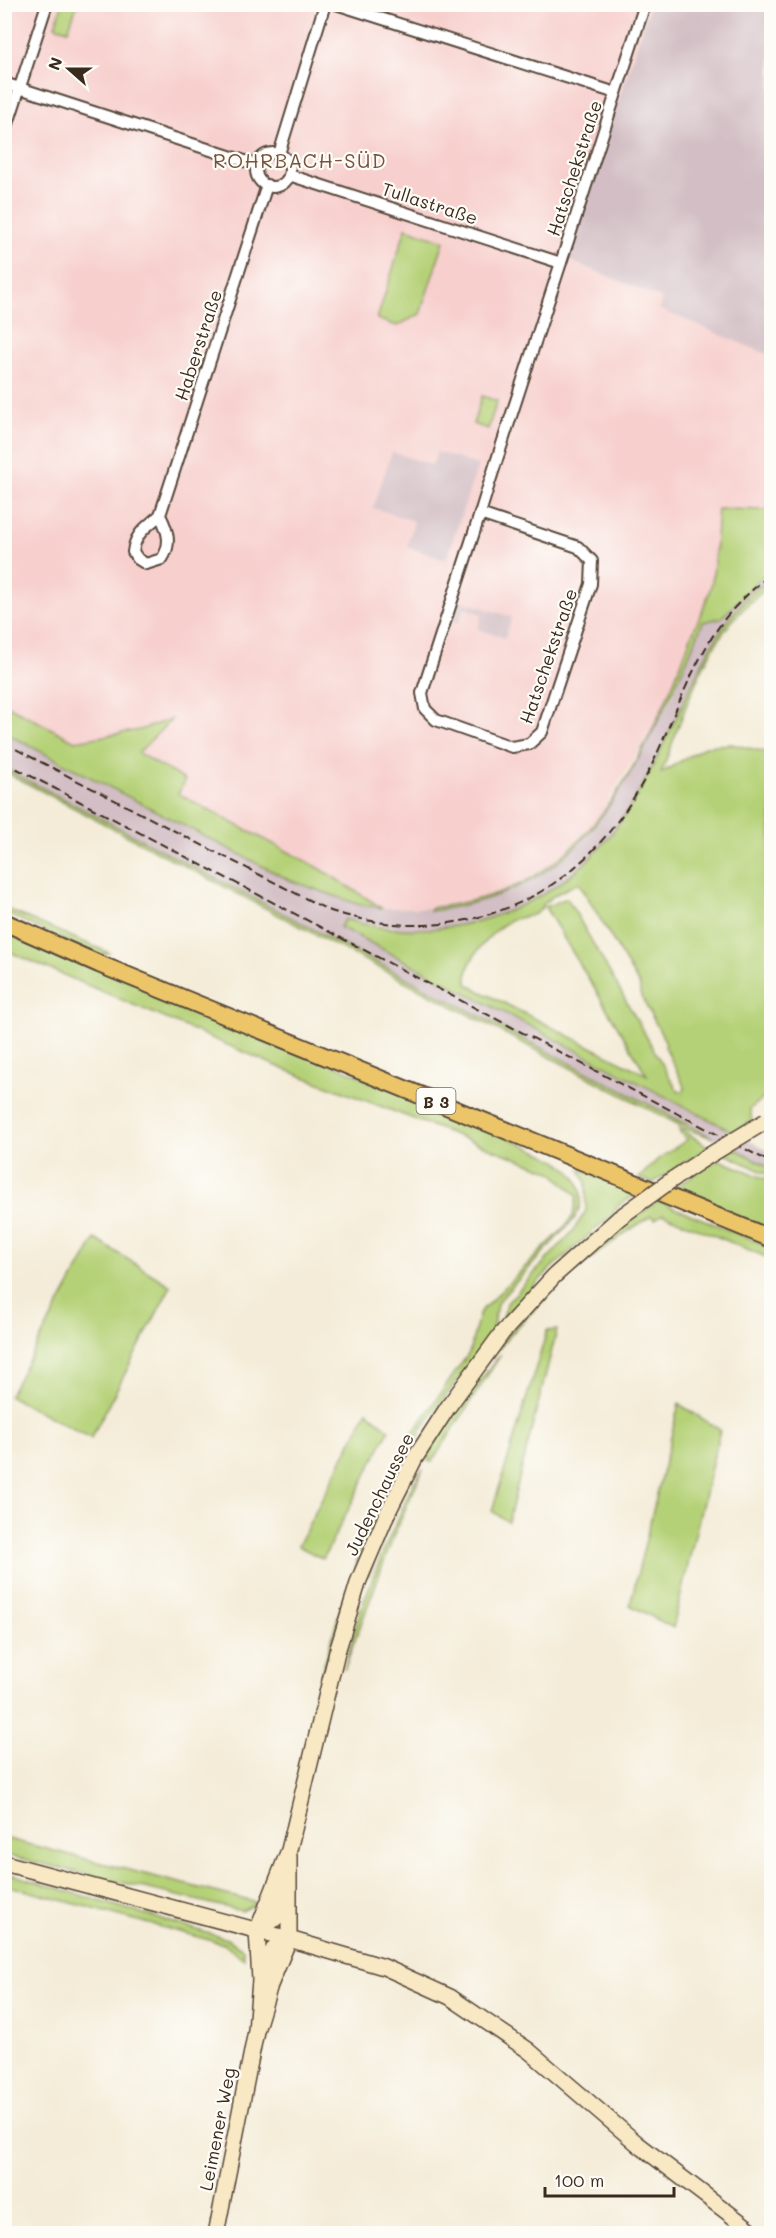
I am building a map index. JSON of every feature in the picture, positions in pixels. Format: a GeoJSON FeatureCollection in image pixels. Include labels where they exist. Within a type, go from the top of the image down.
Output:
{"type":"FeatureCollection","features":[{"type":"Feature","properties":{"kind":"main road","name":"B 3"},"geometry":{"type":"LineString","coordinates":[[4,922],[99,964],[771,1239]]}},
{"type":"Feature","properties":{"kind":"main road","name":"Judenchaussee"},"geometry":{"type":"LineString","coordinates":[[289,1939],[282,1887],[325,1696],[356,1591],[387,1514],[415,1458],[468,1376],[501,1333],[554,1276],[619,1218],[705,1158],[769,1120]]}},
{"type":"Feature","properties":{"kind":"main road"},"geometry":{"type":"LineString","coordinates":[[4,1863],[289,1939],[384,1967],[450,1997],[528,2050],[639,2145],[756,2234]]}},
{"type":"Feature","properties":{"kind":"main road","name":"Judenchaussee"},"geometry":{"type":"LineString","coordinates":[[256,1931],[282,1887]]}},
{"type":"Feature","properties":{"kind":"main road"},"geometry":{"type":"LineString","coordinates":[[229,1923],[246,1917],[282,1887]]}},
{"type":"Feature","properties":{"kind":"main road","name":"Leimener Weg"},"geometry":{"type":"LineString","coordinates":[[256,1931],[260,1980],[256,2031]]}},
{"type":"Feature","properties":{"kind":"main road"},"geometry":{"type":"LineString","coordinates":[[260,1980],[274,1948],[289,1939]]}},
{"type":"Feature","properties":{"kind":"main road","name":"Leimener Weg"},"geometry":{"type":"LineString","coordinates":[[216,2234],[256,2031],[270,1985],[289,1939]]}},
{"type":"Feature","properties":{"kind":"street"},"geometry":{"type":"LineString","coordinates":[[4,136],[47,4]]}},
{"type":"Feature","properties":{"kind":"street"},"geometry":{"type":"LineString","coordinates":[[279,154],[326,4]]}},
{"type":"Feature","properties":{"kind":"street"},"geometry":{"type":"LineString","coordinates":[[336,4],[616,93]]}},
{"type":"Feature","properties":{"kind":"street","name":"Hatschekstraße"},"geometry":{"type":"LineString","coordinates":[[480,514],[578,547],[592,561],[591,584],[542,732],[529,744],[512,747],[436,720],[424,709],[422,693],[645,4]]}},
{"type":"Feature","properties":{"kind":"street"},"geometry":{"type":"LineString","coordinates":[[4,83],[256,165]]}},
{"type":"Feature","properties":{"kind":"street"},"geometry":{"type":"LineString","coordinates":[[279,154],[288,163],[289,175],[281,184],[267,185],[257,176],[256,165],[265,155],[279,154]]}},
{"type":"Feature","properties":{"kind":"street","name":"Tullastraße"},"geometry":{"type":"LineString","coordinates":[[289,175],[561,263]]}},
{"type":"Feature","properties":{"kind":"street","name":"Haberstraße"},"geometry":{"type":"LineString","coordinates":[[160,515],[267,185]]}},
{"type":"Feature","properties":{"kind":"shaded area","name":"ROHRBACH-SÜD"},"geometry":{"type":"Polygon","coordinates":[[[4,5],[650,5],[566,259],[663,300],[660,309],[771,356],[771,510],[718,509],[712,583],[667,702],[598,819],[582,838],[545,869],[502,892],[478,900],[430,908],[382,908],[319,868],[178,794],[185,780],[138,753],[171,720],[140,730],[75,741],[5,704],[4,5]]]}},
{"type":"Feature","properties":{"kind":"shaded area"},"geometry":{"type":"Polygon","coordinates":[[[650,5],[771,5],[771,356],[659,309],[662,299],[566,259],[650,5]]]}},
{"type":"Feature","properties":{"kind":"shaded area"},"geometry":{"type":"Polygon","coordinates":[[[392,452],[432,465],[437,452],[478,465],[446,560],[407,547],[414,521],[373,508],[392,452]]]}},
{"type":"Feature","properties":{"kind":"shaded area"},"geometry":{"type":"Polygon","coordinates":[[[771,568],[771,578],[727,622],[691,685],[654,767],[629,811],[597,853],[577,871],[532,901],[483,920],[431,929],[404,929],[345,919],[341,927],[771,1152],[771,1168],[5,768],[4,733],[196,833],[308,887],[357,904],[381,908],[430,908],[431,911],[479,902],[525,884],[566,857],[600,821],[627,779],[672,697],[703,622],[721,618],[771,568]]]}},
{"type":"Feature","properties":{"kind":"shaded area"},"geometry":{"type":"Polygon","coordinates":[[[459,600],[512,617],[505,638],[478,629],[482,614],[464,608],[459,623],[453,621],[459,600]]]}},
{"type":"Feature","properties":{"kind":"green space"},"geometry":{"type":"Polygon","coordinates":[[[62,5],[77,5],[68,30],[55,26],[62,5]]]}},
{"type":"Feature","properties":{"kind":"green space"},"geometry":{"type":"Polygon","coordinates":[[[406,228],[444,241],[420,314],[397,326],[377,319],[406,228]]]}},
{"type":"Feature","properties":{"kind":"green space"},"geometry":{"type":"Polygon","coordinates":[[[482,396],[497,401],[488,429],[473,424],[482,396]]]}},
{"type":"Feature","properties":{"kind":"green space"},"geometry":{"type":"Polygon","coordinates":[[[718,509],[771,510],[771,568],[721,618],[703,622],[673,691],[647,742],[619,791],[599,820],[578,844],[530,881],[501,894],[468,904],[430,911],[430,908],[460,903],[504,891],[545,869],[571,848],[615,795],[634,764],[666,700],[708,596],[712,582],[718,509]]]}},
{"type":"Feature","properties":{"kind":"green space"},"geometry":{"type":"Polygon","coordinates":[[[771,578],[771,584],[734,619],[713,649],[688,702],[661,773],[706,746],[731,744],[771,753],[771,1093],[750,1109],[752,1121],[733,1132],[340,927],[345,919],[398,929],[435,928],[471,923],[528,902],[561,883],[588,860],[611,834],[631,805],[649,774],[708,651],[729,618],[755,590],[771,578]],[[579,883],[551,898],[535,914],[512,920],[496,930],[480,947],[469,967],[467,976],[468,985],[647,1075],[545,907],[567,898],[677,1090],[683,1092],[685,1088],[665,1047],[666,1043],[640,994],[640,986],[579,883]]]}},
{"type":"Feature","properties":{"kind":"green space"},"geometry":{"type":"Polygon","coordinates":[[[4,704],[75,741],[140,730],[172,719],[138,753],[185,780],[178,794],[319,868],[382,908],[357,904],[289,880],[5,733],[4,704]]]}},
{"type":"Feature","properties":{"kind":"green space"},"geometry":{"type":"Polygon","coordinates":[[[4,768],[713,1138],[689,1130],[5,772],[4,768]]]}},
{"type":"Feature","properties":{"kind":"green space"},"geometry":{"type":"Polygon","coordinates":[[[4,908],[109,953],[99,956],[5,913],[4,908]]]}},
{"type":"Feature","properties":{"kind":"green space"},"geometry":{"type":"Polygon","coordinates":[[[5,928],[516,1141],[555,1160],[575,1178],[580,1189],[581,1202],[575,1218],[497,1303],[492,1333],[423,1427],[379,1513],[355,1571],[359,1548],[385,1487],[410,1437],[469,1353],[480,1312],[562,1230],[573,1216],[577,1196],[552,1172],[286,1070],[5,950],[5,928]]]}},
{"type":"Feature","properties":{"kind":"green space"},"geometry":{"type":"Polygon","coordinates":[[[679,1128],[709,1147],[653,1183],[639,1178],[657,1160],[688,1139],[680,1133],[679,1128]]]}},
{"type":"Feature","properties":{"kind":"green space"},"geometry":{"type":"Polygon","coordinates":[[[734,1148],[771,1168],[771,1176],[725,1154],[734,1148]]]}},
{"type":"Feature","properties":{"kind":"green space"},"geometry":{"type":"Polygon","coordinates":[[[717,1159],[771,1181],[771,1232],[680,1194],[677,1186],[717,1159]]]}},
{"type":"Feature","properties":{"kind":"green space"},"geometry":{"type":"Polygon","coordinates":[[[580,1169],[639,1193],[619,1205],[612,1215],[549,1270],[502,1321],[507,1303],[573,1231],[586,1211],[586,1183],[580,1169]]]}},
{"type":"Feature","properties":{"kind":"green space"},"geometry":{"type":"Polygon","coordinates":[[[658,1201],[771,1247],[771,1259],[663,1214],[655,1219],[651,1216],[615,1240],[550,1294],[491,1357],[465,1391],[440,1426],[411,1476],[391,1518],[369,1575],[365,1578],[391,1511],[409,1473],[453,1402],[478,1369],[562,1277],[625,1222],[628,1223],[658,1201]]]}},
{"type":"Feature","properties":{"kind":"green space"},"geometry":{"type":"Polygon","coordinates":[[[95,1239],[171,1286],[91,1438],[9,1396],[95,1239]]]}},
{"type":"Feature","properties":{"kind":"green space"},"geometry":{"type":"Polygon","coordinates":[[[557,1330],[508,1522],[492,1511],[547,1331],[557,1330]]]}},
{"type":"Feature","properties":{"kind":"green space"},"geometry":{"type":"Polygon","coordinates":[[[501,1354],[432,1462],[428,1461],[430,1452],[447,1424],[501,1354]]]}},
{"type":"Feature","properties":{"kind":"green space"},"geometry":{"type":"Polygon","coordinates":[[[679,1404],[720,1430],[673,1628],[630,1605],[679,1404]]]}},
{"type":"Feature","properties":{"kind":"green space"},"geometry":{"type":"Polygon","coordinates":[[[367,1411],[389,1430],[323,1559],[298,1546],[367,1411]]]}},
{"type":"Feature","properties":{"kind":"green space"},"geometry":{"type":"Polygon","coordinates":[[[423,1469],[394,1535],[344,1670],[359,1614],[382,1554],[414,1482],[423,1469]]]}},
{"type":"Feature","properties":{"kind":"green space"},"geometry":{"type":"Polygon","coordinates":[[[346,1590],[348,1592],[318,1694],[316,1692],[346,1590]]]}},
{"type":"Feature","properties":{"kind":"green space"},"geometry":{"type":"Polygon","coordinates":[[[4,1838],[258,1903],[242,1911],[5,1855],[4,1838]]]}},
{"type":"Feature","properties":{"kind":"green space"},"geometry":{"type":"Polygon","coordinates":[[[4,1872],[227,1939],[243,1949],[244,1959],[224,1944],[5,1885],[4,1872]]]}},
{"type":"Feature","properties":{"kind":"railway"},"geometry":{"type":"LineString","coordinates":[[4,743],[328,910],[390,924],[431,925],[472,919],[519,903],[544,890],[587,856],[605,837],[622,815],[651,767],[701,655],[734,608],[772,573]]}},
{"type":"Feature","properties":{"kind":"railway"},"geometry":{"type":"LineString","coordinates":[[4,762],[772,1163]]}},
{"type":"Feature","properties":{"kind":"district","name":"ROHRBACH-SÜD"},"geometry":{"type":"Point","coordinates":[300,160]}}]}
